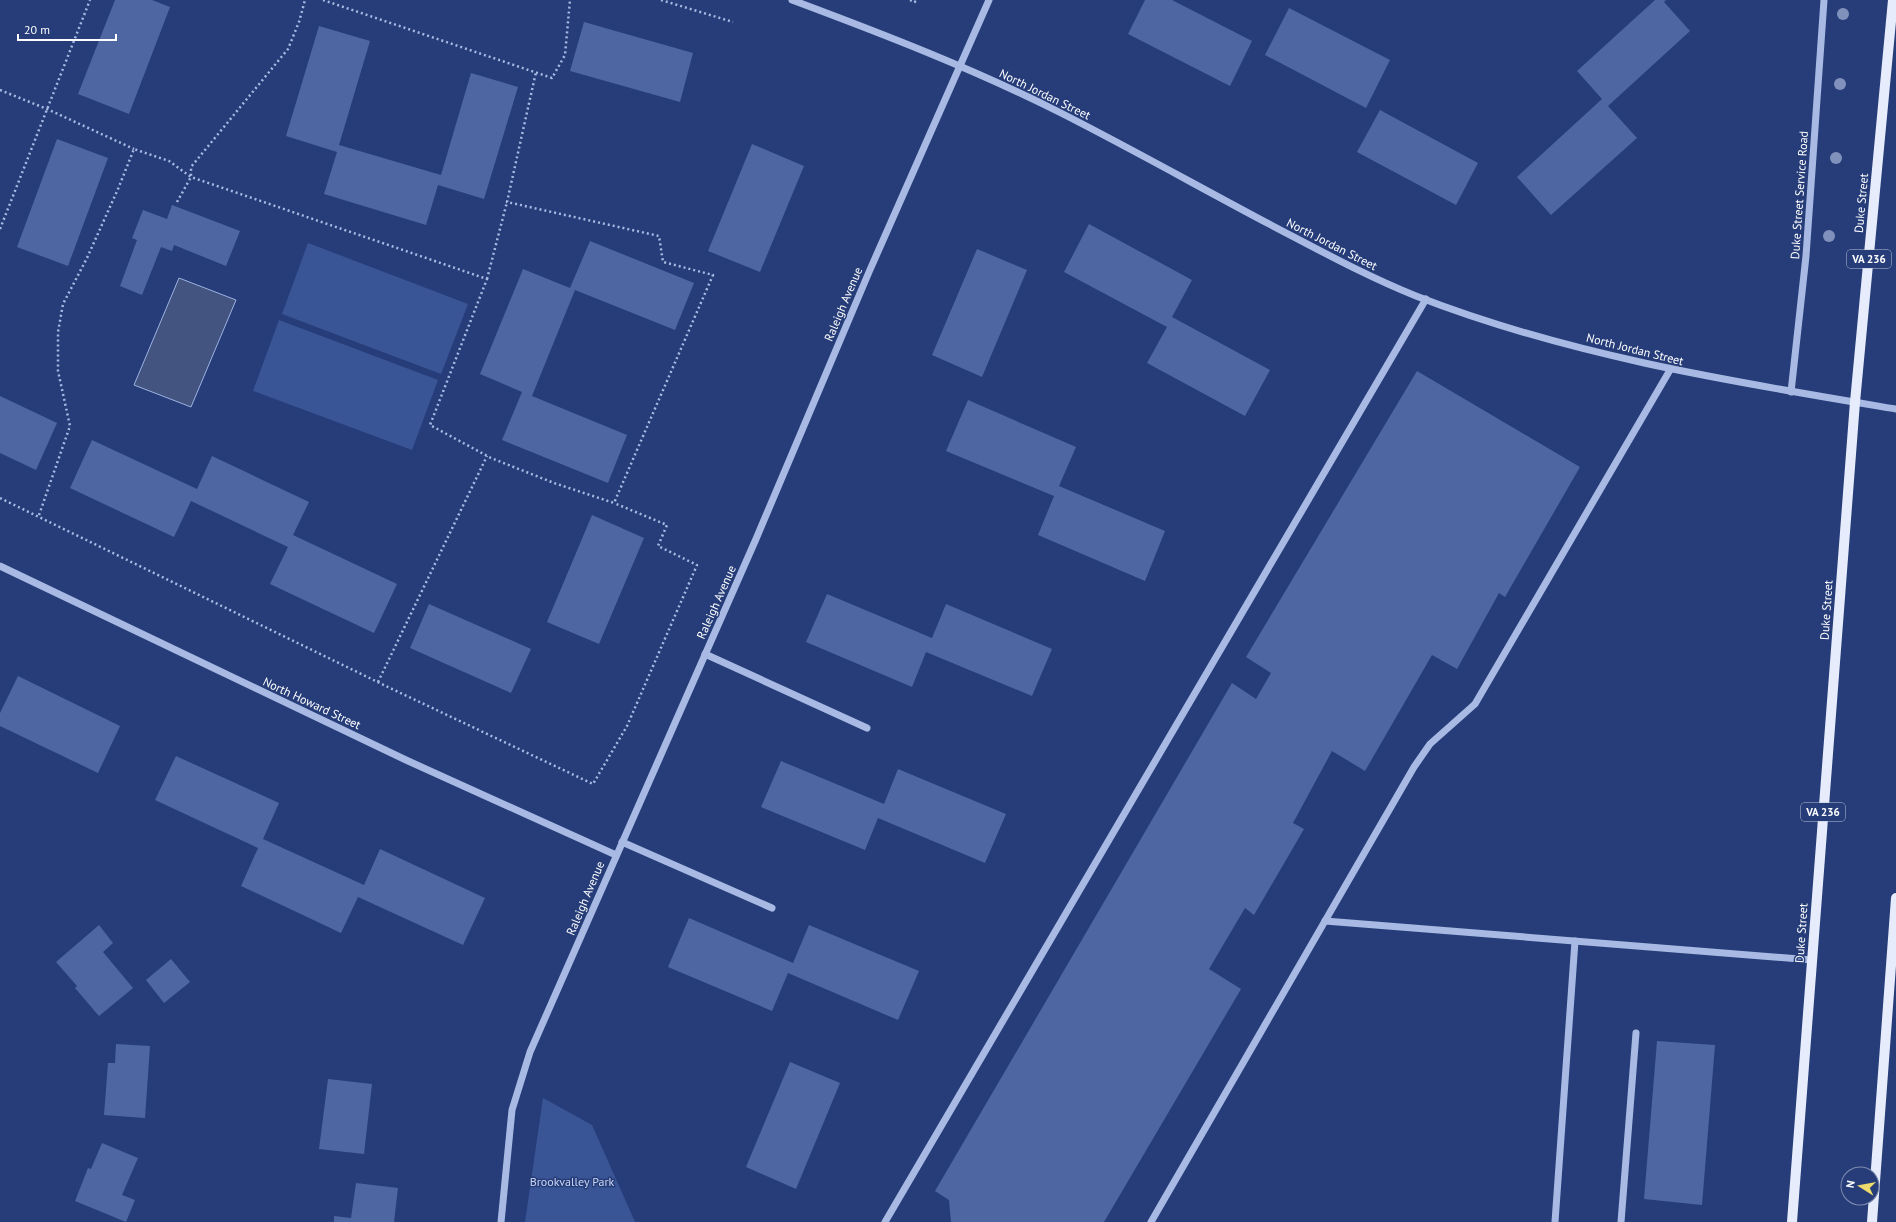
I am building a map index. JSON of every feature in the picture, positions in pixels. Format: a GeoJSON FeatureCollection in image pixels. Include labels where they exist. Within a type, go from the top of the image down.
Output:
{"type":"FeatureCollection","features":[{"type":"Feature","properties":{"kind":"main road","name":"Duke Street"},"geometry":{"type":"LineString","coordinates":[[1792,1222],[1854,402],[1893,0]]}},
{"type":"Feature","properties":{"kind":"main road"},"geometry":{"type":"LineString","coordinates":[[1872,1222],[1896,898]]}},
{"type":"Feature","properties":{"kind":"street","name":"North Jordan Street"},"geometry":{"type":"LineString","coordinates":[[792,0],[908,44],[960,66],[1060,113],[1312,247],[1366,274],[1426,299],[1508,328],[1670,370],[1896,409]]}},
{"type":"Feature","properties":{"kind":"street","name":"Raleigh Avenue"},"geometry":{"type":"LineString","coordinates":[[501,1222],[512,1110],[530,1052],[705,654],[869,272],[989,0]]}},
{"type":"Feature","properties":{"kind":"street","name":"Duke Street Service Road"},"geometry":{"type":"LineString","coordinates":[[1791,392],[1806,256],[1824,0]]}},
{"type":"Feature","properties":{"kind":"street"},"geometry":{"type":"LineString","coordinates":[[885,1222],[1426,299]]}},
{"type":"Feature","properties":{"kind":"street"},"geometry":{"type":"LineString","coordinates":[[1151,1222],[1414,767],[1430,744],[1475,704],[1670,370]]}},
{"type":"Feature","properties":{"kind":"street","name":"North Howard Street"},"geometry":{"type":"LineString","coordinates":[[0,566],[406,760],[616,855]]}},
{"type":"Feature","properties":{"kind":"street"},"geometry":{"type":"LineString","coordinates":[[705,654],[867,728]]}},
{"type":"Feature","properties":{"kind":"street"},"geometry":{"type":"LineString","coordinates":[[622,842],[772,908]]}},
{"type":"Feature","properties":{"kind":"street"},"geometry":{"type":"LineString","coordinates":[[1325,921],[1812,960]]}},
{"type":"Feature","properties":{"kind":"street"},"geometry":{"type":"LineString","coordinates":[[1555,1222],[1574,941]]}},
{"type":"Feature","properties":{"kind":"street"},"geometry":{"type":"LineString","coordinates":[[1621,1222],[1636,1033]]}},
{"type":"Feature","properties":{"kind":"path"},"geometry":{"type":"LineString","coordinates":[[0,229],[90,0]]}},
{"type":"Feature","properties":{"kind":"path"},"geometry":{"type":"LineString","coordinates":[[177,202],[192,177],[191,167],[288,49],[299,22],[305,0]]}},
{"type":"Feature","properties":{"kind":"path"},"geometry":{"type":"LineString","coordinates":[[324,0],[552,78],[565,54],[570,0]]}},
{"type":"Feature","properties":{"kind":"path"},"geometry":{"type":"LineString","coordinates":[[661,0],[733,22]]}},
{"type":"Feature","properties":{"kind":"path"},"geometry":{"type":"LineString","coordinates":[[910,0],[915,2],[915,0]]}},
{"type":"Feature","properties":{"kind":"path"},"geometry":{"type":"LineString","coordinates":[[0,498],[39,515],[378,682],[593,784],[628,726],[697,565],[658,546],[667,525],[614,503],[554,483],[487,456],[430,425],[488,279],[536,72]]}},
{"type":"Feature","properties":{"kind":"path"},"geometry":{"type":"LineString","coordinates":[[0,90],[47,109],[134,149],[168,161],[192,177],[488,279]]}},
{"type":"Feature","properties":{"kind":"path"},"geometry":{"type":"LineString","coordinates":[[39,515],[70,426],[58,371],[58,332],[63,304],[87,258],[134,149]]}},
{"type":"Feature","properties":{"kind":"path"},"geometry":{"type":"LineString","coordinates":[[507,202],[659,236],[663,262],[713,275],[614,503]]}},
{"type":"Feature","properties":{"kind":"path"},"geometry":{"type":"LineString","coordinates":[[378,682],[487,456]]}},
{"type":"Feature","properties":{"kind":"green space"},"geometry":{"type":"Polygon","coordinates":[[[308,243],[468,304],[441,374],[282,314],[308,243]]]}},
{"type":"Feature","properties":{"kind":"green space"},"geometry":{"type":"Polygon","coordinates":[[[279,320],[438,380],[412,450],[253,391],[279,320]]]}},
{"type":"Feature","properties":{"kind":"green space","name":"Brookvalley Park"},"geometry":{"type":"Polygon","coordinates":[[[543,1098],[592,1125],[635,1222],[525,1222],[543,1098]]]}},
{"type":"Feature","properties":{"kind":"shaded area"},"geometry":{"type":"Polygon","coordinates":[[[179,278],[236,300],[191,407],[134,385],[179,278]]]}},
{"type":"Feature","properties":{"kind":"building"},"geometry":{"type":"Polygon","coordinates":[[[115,0],[152,0],[170,7],[129,114],[78,94],[115,0]]]}},
{"type":"Feature","properties":{"kind":"building"},"geometry":{"type":"Polygon","coordinates":[[[1145,0],[1172,0],[1252,41],[1230,86],[1128,34],[1145,0]]]}},
{"type":"Feature","properties":{"kind":"building"},"geometry":{"type":"Polygon","coordinates":[[[1655,0],[1666,0],[1664,2],[1690,31],[1608,106],[1637,138],[1551,215],[1517,177],[1602,99],[1577,71],[1655,0]]]}},
{"type":"Feature","properties":{"kind":"building"},"geometry":{"type":"Polygon","coordinates":[[[1289,8],[1390,60],[1366,108],[1265,55],[1289,8]]]}},
{"type":"Feature","properties":{"kind":"building"},"geometry":{"type":"Polygon","coordinates":[[[584,22],[693,53],[680,102],[570,71],[584,22]]]}},
{"type":"Feature","properties":{"kind":"building"},"geometry":{"type":"Polygon","coordinates":[[[319,26],[370,41],[339,145],[441,175],[471,73],[518,87],[484,199],[438,185],[426,225],[324,194],[337,152],[286,136],[319,26]]]}},
{"type":"Feature","properties":{"kind":"building"},"geometry":{"type":"Polygon","coordinates":[[[1380,110],[1478,163],[1456,205],[1357,152],[1380,110]]]}},
{"type":"Feature","properties":{"kind":"building"},"geometry":{"type":"Polygon","coordinates":[[[57,139],[108,158],[68,266],[17,247],[57,139]]]}},
{"type":"Feature","properties":{"kind":"building"},"geometry":{"type":"Polygon","coordinates":[[[752,144],[804,166],[760,272],[708,251],[752,144]]]}},
{"type":"Feature","properties":{"kind":"building"},"geometry":{"type":"Polygon","coordinates":[[[172,205],[240,231],[226,266],[174,245],[172,251],[161,247],[142,295],[120,286],[137,240],[132,238],[143,210],[167,219],[172,205]]]}},
{"type":"Feature","properties":{"kind":"building"},"geometry":{"type":"Polygon","coordinates":[[[1089,224],[1192,280],[1172,317],[1270,370],[1245,416],[1147,363],[1167,327],[1064,272],[1089,224]]]}},
{"type":"Feature","properties":{"kind":"building"},"geometry":{"type":"Polygon","coordinates":[[[590,241],[694,283],[675,330],[575,290],[532,396],[627,435],[608,483],[502,440],[522,392],[480,374],[523,269],[570,288],[590,241]]]}},
{"type":"Feature","properties":{"kind":"building"},"geometry":{"type":"Polygon","coordinates":[[[977,249],[1027,270],[982,377],[932,355],[977,249]]]}},
{"type":"Feature","properties":{"kind":"building"},"geometry":{"type":"Polygon","coordinates":[[[1417,371],[1580,467],[1505,597],[1499,593],[1457,669],[1432,655],[1365,771],[1332,751],[1293,823],[1304,829],[1254,915],[1245,908],[1209,969],[1241,989],[1104,1222],[951,1222],[949,1200],[935,1191],[1232,683],[1256,699],[1271,673],[1246,657],[1417,371]]]}},
{"type":"Feature","properties":{"kind":"building"},"geometry":{"type":"Polygon","coordinates":[[[0,396],[57,423],[36,470],[0,453],[0,396]]]}},
{"type":"Feature","properties":{"kind":"building"},"geometry":{"type":"Polygon","coordinates":[[[968,400],[1076,447],[1059,486],[1165,531],[1145,581],[1038,535],[1054,496],[946,451],[968,400]]]}},
{"type":"Feature","properties":{"kind":"building"},"geometry":{"type":"Polygon","coordinates":[[[92,440],[197,489],[212,456],[309,502],[293,535],[397,584],[374,633],[270,584],[288,547],[191,501],[174,537],[70,488],[92,440]]]}},
{"type":"Feature","properties":{"kind":"building"},"geometry":{"type":"Polygon","coordinates":[[[592,515],[644,538],[599,644],[547,622],[592,515]]]}},
{"type":"Feature","properties":{"kind":"building"},"geometry":{"type":"Polygon","coordinates":[[[827,594],[932,638],[946,604],[1052,649],[1032,696],[926,652],[912,687],[806,642],[827,594]]]}},
{"type":"Feature","properties":{"kind":"building"},"geometry":{"type":"Polygon","coordinates":[[[429,604],[531,649],[511,693],[410,648],[429,604]]]}},
{"type":"Feature","properties":{"kind":"building"},"geometry":{"type":"Polygon","coordinates":[[[18,676],[120,726],[98,773],[0,726],[0,713],[18,676]]]}},
{"type":"Feature","properties":{"kind":"building"},"geometry":{"type":"Polygon","coordinates":[[[176,756],[279,803],[263,839],[364,885],[380,849],[485,898],[463,945],[358,897],[341,933],[241,886],[258,848],[155,800],[176,756]]]}},
{"type":"Feature","properties":{"kind":"building"},"geometry":{"type":"Polygon","coordinates":[[[781,761],[884,804],[898,769],[1006,814],[985,863],[878,818],[865,850],[761,807],[781,761]]]}},
{"type":"Feature","properties":{"kind":"building"},"geometry":{"type":"Polygon","coordinates":[[[689,918],[793,963],[809,925],[919,971],[898,1020],[788,973],[772,1011],[668,967],[689,918]]]}},
{"type":"Feature","properties":{"kind":"building"},"geometry":{"type":"Polygon","coordinates":[[[99,925],[113,943],[103,952],[133,988],[99,1016],[75,988],[77,986],[56,962],[99,925]]]}},
{"type":"Feature","properties":{"kind":"building"},"geometry":{"type":"Polygon","coordinates":[[[171,959],[190,982],[164,1003],[146,980],[171,959]]]}},
{"type":"Feature","properties":{"kind":"building"},"geometry":{"type":"Polygon","coordinates":[[[1657,1041],[1715,1045],[1702,1205],[1644,1199],[1657,1041]]]}},
{"type":"Feature","properties":{"kind":"building"},"geometry":{"type":"Polygon","coordinates":[[[116,1044],[150,1046],[145,1118],[104,1115],[108,1063],[115,1063],[116,1044]]]}},
{"type":"Feature","properties":{"kind":"building"},"geometry":{"type":"Polygon","coordinates":[[[790,1062],[840,1083],[796,1189],[746,1167],[790,1062]]]}},
{"type":"Feature","properties":{"kind":"building"},"geometry":{"type":"Polygon","coordinates":[[[328,1079],[372,1084],[364,1154],[319,1149],[328,1079]]]}},
{"type":"Feature","properties":{"kind":"building"},"geometry":{"type":"Polygon","coordinates":[[[102,1143],[138,1158],[122,1195],[135,1200],[126,1222],[75,1201],[88,1168],[91,1169],[102,1143]]]}},
{"type":"Feature","properties":{"kind":"building"},"geometry":{"type":"Polygon","coordinates":[[[356,1183],[398,1188],[394,1222],[334,1222],[334,1216],[351,1218],[356,1183]]]}}]}
